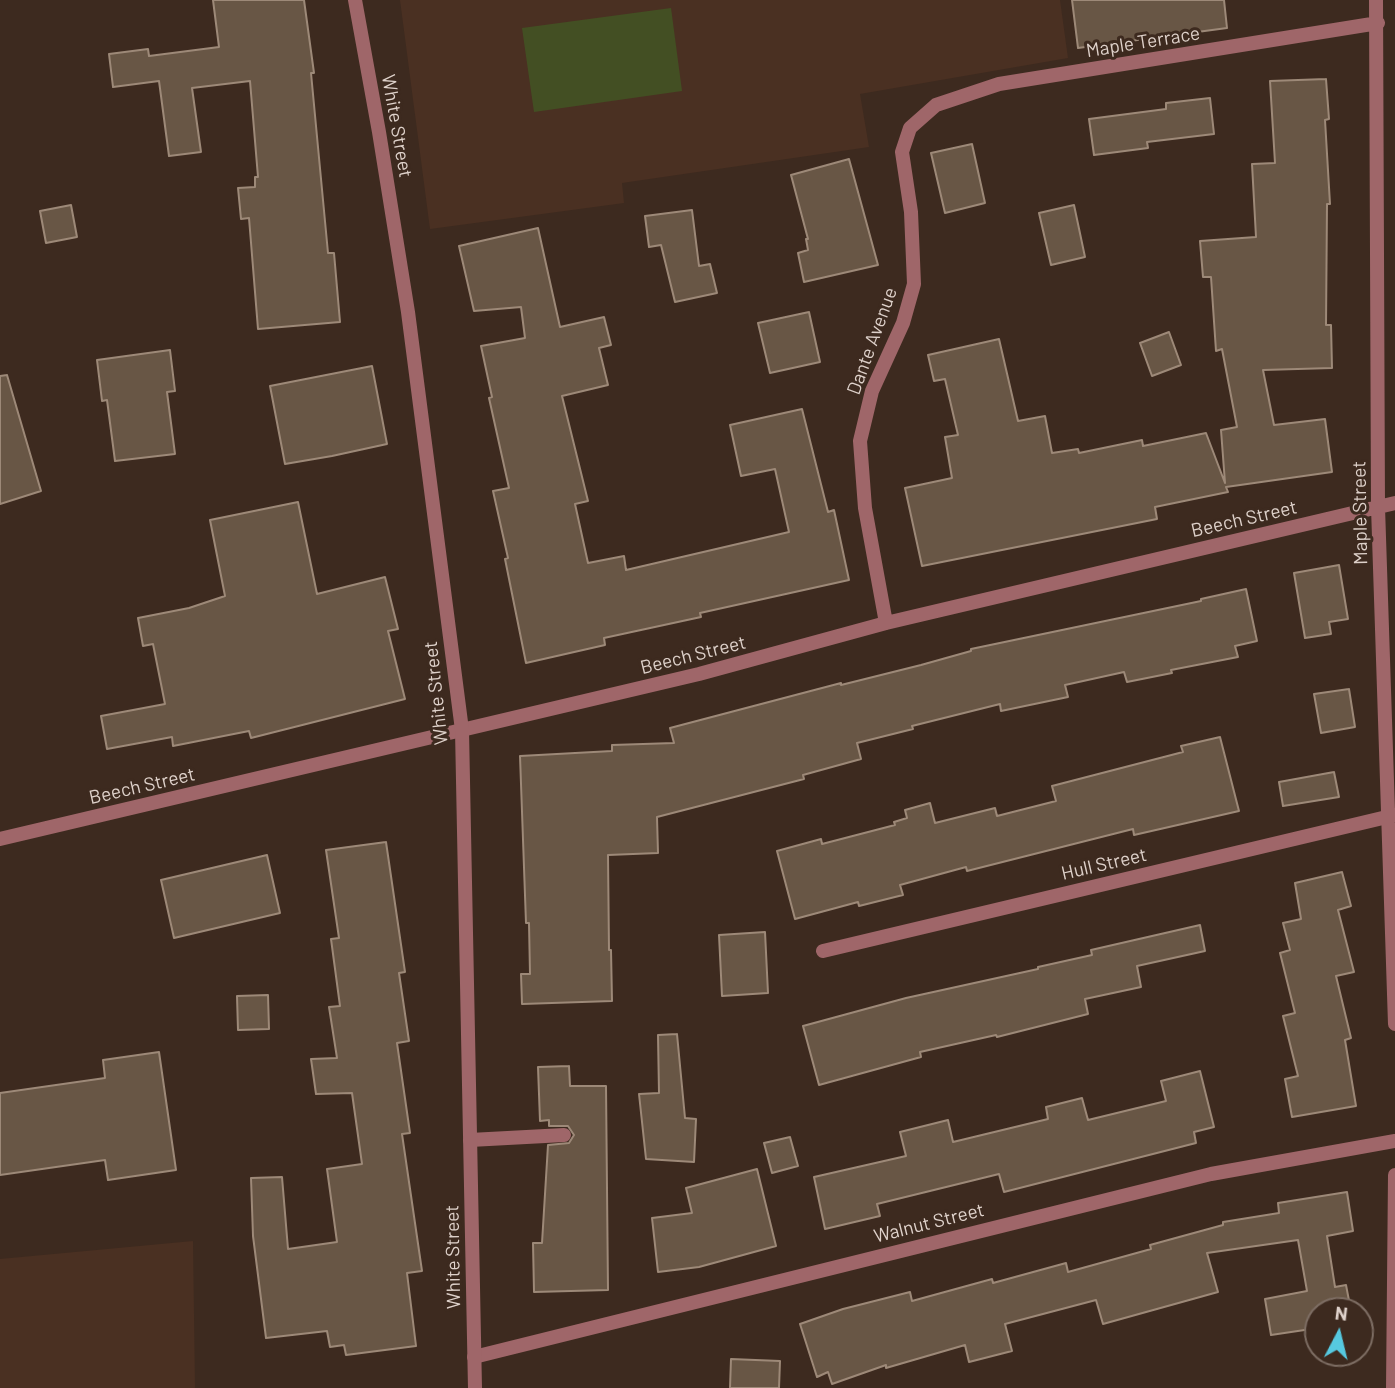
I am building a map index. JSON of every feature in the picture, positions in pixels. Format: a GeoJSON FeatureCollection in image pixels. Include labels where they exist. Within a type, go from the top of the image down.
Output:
{"type":"FeatureCollection","features":[{"type":"Feature","properties":{"kind":"street","name":"White Street"},"geometry":{"type":"LineString","coordinates":[[355,0],[408,312],[462,730],[475,1388]]}},
{"type":"Feature","properties":{"kind":"street","name":"Maple Street"},"geometry":{"type":"LineString","coordinates":[[1376,0],[1378,507],[1392,815],[1395,1024]]}},
{"type":"Feature","properties":{"kind":"street","name":"Maple Terrace"},"geometry":{"type":"LineString","coordinates":[[920,118],[936,105],[999,84],[1378,23]]}},
{"type":"Feature","properties":{"kind":"street","name":"Dante Avenue"},"geometry":{"type":"LineString","coordinates":[[887,623],[865,508],[860,441],[872,391],[903,323],[914,284],[911,212],[902,152],[910,128],[920,118]]}},
{"type":"Feature","properties":{"kind":"street","name":"Beech Street"},"geometry":{"type":"LineString","coordinates":[[0,839],[699,674],[887,623],[1395,503]]}},
{"type":"Feature","properties":{"kind":"street","name":"Hull Street"},"geometry":{"type":"LineString","coordinates":[[823,951],[1392,815]]}},
{"type":"Feature","properties":{"kind":"street"},"geometry":{"type":"LineString","coordinates":[[470,1140],[564,1135]]}},
{"type":"Feature","properties":{"kind":"street","name":"Walnut Street"},"geometry":{"type":"LineString","coordinates":[[474,1357],[1212,1174],[1395,1141]]}},
{"type":"Feature","properties":{"kind":"street"},"geometry":{"type":"LineString","coordinates":[[1394,1388],[1395,1175]]}},
{"type":"Feature","properties":{"kind":"shaded area"},"geometry":{"type":"Polygon","coordinates":[[[400,0],[1060,0],[1068,58],[860,94],[869,147],[622,183],[624,203],[430,229],[400,0]]]}},
{"type":"Feature","properties":{"kind":"shaded area"},"geometry":{"type":"Polygon","coordinates":[[[193,1241],[195,1388],[0,1388],[0,1259],[193,1241]]]}},
{"type":"Feature","properties":{"kind":"green space"},"geometry":{"type":"Polygon","coordinates":[[[671,8],[682,91],[534,112],[522,28],[671,8]]]}},
{"type":"Feature","properties":{"kind":"building"},"geometry":{"type":"Polygon","coordinates":[[[213,0],[304,0],[314,73],[311,73],[328,253],[334,253],[340,322],[258,329],[249,218],[241,219],[238,188],[255,187],[255,177],[258,177],[250,81],[192,88],[201,152],[169,156],[159,81],[113,87],[109,54],[148,49],[149,56],[219,47],[213,0]]]}},
{"type":"Feature","properties":{"kind":"building"},"geometry":{"type":"Polygon","coordinates":[[[1072,0],[1224,0],[1227,28],[1078,48],[1072,0]]]}},
{"type":"Feature","properties":{"kind":"building"},"geometry":{"type":"Polygon","coordinates":[[[1326,79],[1329,119],[1325,120],[1330,204],[1327,204],[1326,325],[1331,325],[1332,368],[1263,370],[1274,425],[1325,419],[1332,472],[1226,487],[1228,492],[1155,507],[1157,519],[922,566],[905,488],[952,478],[945,437],[958,435],[945,379],[934,381],[928,355],[999,339],[1018,421],[1045,416],[1052,453],[1078,449],[1079,453],[1142,440],[1143,446],[1206,433],[1225,483],[1221,430],[1237,427],[1222,349],[1216,351],[1211,277],[1203,277],[1200,241],[1256,237],[1252,164],[1275,163],[1270,81],[1326,79]]]}},
{"type":"Feature","properties":{"kind":"building"},"geometry":{"type":"Polygon","coordinates":[[[1210,98],[1214,134],[1147,142],[1148,148],[1094,155],[1089,119],[1166,109],[1166,103],[1210,98]]]}},
{"type":"Feature","properties":{"kind":"building"},"geometry":{"type":"Polygon","coordinates":[[[972,144],[985,203],[945,213],[931,153],[972,144]]]}},
{"type":"Feature","properties":{"kind":"building"},"geometry":{"type":"Polygon","coordinates":[[[849,159],[878,265],[804,282],[798,253],[808,250],[808,239],[791,175],[849,159]]]}},
{"type":"Feature","properties":{"kind":"building"},"geometry":{"type":"Polygon","coordinates":[[[71,205],[77,237],[46,243],[40,211],[71,205]]]}},
{"type":"Feature","properties":{"kind":"building"},"geometry":{"type":"Polygon","coordinates":[[[1074,205],[1085,257],[1051,265],[1039,213],[1074,205]]]}},
{"type":"Feature","properties":{"kind":"building"},"geometry":{"type":"Polygon","coordinates":[[[692,210],[699,266],[710,264],[717,293],[675,302],[661,245],[649,247],[645,216],[692,210]]]}},
{"type":"Feature","properties":{"kind":"building"},"geometry":{"type":"Polygon","coordinates":[[[538,228],[560,327],[604,317],[611,345],[599,348],[608,385],[562,396],[588,501],[575,504],[588,563],[624,556],[626,570],[789,532],[775,469],[741,476],[730,425],[802,409],[828,512],[834,510],[849,580],[700,613],[701,617],[604,638],[605,645],[526,663],[505,559],[508,558],[493,491],[509,488],[489,398],[492,397],[481,346],[525,338],[521,307],[474,311],[459,246],[538,228]]]}},
{"type":"Feature","properties":{"kind":"building"},"geometry":{"type":"Polygon","coordinates":[[[809,312],[820,362],[770,373],[758,323],[809,312]]]}},
{"type":"Feature","properties":{"kind":"building"},"geometry":{"type":"Polygon","coordinates":[[[1169,332],[1181,365],[1152,376],[1140,343],[1169,332]]]}},
{"type":"Feature","properties":{"kind":"building"},"geometry":{"type":"Polygon","coordinates":[[[170,350],[175,391],[167,392],[175,454],[115,461],[107,400],[102,401],[97,360],[170,350]]]}},
{"type":"Feature","properties":{"kind":"building"},"geometry":{"type":"Polygon","coordinates":[[[372,366],[387,444],[285,464],[270,386],[372,366]]]}},
{"type":"Feature","properties":{"kind":"building"},"geometry":{"type":"Polygon","coordinates":[[[7,375],[41,491],[0,504],[0,376],[7,375]]]}},
{"type":"Feature","properties":{"kind":"building"},"geometry":{"type":"Polygon","coordinates":[[[298,502],[317,594],[385,577],[398,629],[388,631],[405,699],[251,738],[249,731],[173,746],[172,737],[107,749],[101,716],[165,704],[153,644],[143,646],[138,618],[189,608],[225,596],[210,520],[298,502]]]}},
{"type":"Feature","properties":{"kind":"building"},"geometry":{"type":"Polygon","coordinates":[[[1339,565],[1348,619],[1329,622],[1331,634],[1305,638],[1294,573],[1339,565]]]}},
{"type":"Feature","properties":{"kind":"building"},"geometry":{"type":"Polygon","coordinates":[[[1246,589],[1257,641],[1235,646],[1238,657],[1127,682],[1124,672],[1065,685],[1068,697],[1001,711],[1000,704],[912,726],[913,729],[857,743],[861,759],[803,775],[804,779],[657,817],[658,853],[608,855],[612,1001],[522,1004],[521,974],[530,974],[520,756],[612,751],[612,745],[674,743],[670,728],[921,665],[971,649],[1201,601],[1246,589]]]}},
{"type":"Feature","properties":{"kind":"building"},"geometry":{"type":"Polygon","coordinates":[[[1349,689],[1355,727],[1321,733],[1314,694],[1349,689]]]}},
{"type":"Feature","properties":{"kind":"building"},"geometry":{"type":"Polygon","coordinates":[[[1220,737],[1239,811],[1134,835],[1133,829],[967,871],[966,867],[900,885],[903,895],[859,906],[858,902],[795,919],[777,851],[821,839],[822,844],[895,825],[894,822],[907,818],[905,810],[930,803],[935,823],[995,808],[997,816],[1056,801],[1052,786],[1183,752],[1181,746],[1220,737]]]}},
{"type":"Feature","properties":{"kind":"building"},"geometry":{"type":"Polygon","coordinates":[[[1334,772],[1339,797],[1283,806],[1279,782],[1334,772]]]}},
{"type":"Feature","properties":{"kind":"building"},"geometry":{"type":"Polygon","coordinates":[[[386,842],[405,972],[399,973],[409,1041],[397,1043],[410,1133],[402,1134],[422,1271],[407,1273],[416,1346],[346,1355],[344,1345],[330,1347],[327,1331],[266,1338],[253,1236],[251,1178],[282,1177],[288,1249],[337,1242],[327,1169],[362,1164],[352,1093],[316,1094],[311,1059],[337,1058],[329,1007],[340,1006],[331,939],[339,938],[326,850],[386,842]]]}},
{"type":"Feature","properties":{"kind":"building"},"geometry":{"type":"Polygon","coordinates":[[[267,855],[280,913],[174,938],[161,880],[267,855]]]}},
{"type":"Feature","properties":{"kind":"building"},"geometry":{"type":"Polygon","coordinates":[[[1342,872],[1351,906],[1338,910],[1354,972],[1336,976],[1351,1038],[1345,1040],[1356,1106],[1292,1117],[1285,1079],[1298,1076],[1283,1016],[1295,1013],[1280,953],[1290,950],[1283,923],[1301,919],[1295,883],[1342,872]]]}},
{"type":"Feature","properties":{"kind":"building"},"geometry":{"type":"Polygon","coordinates":[[[1200,925],[1205,951],[1137,966],[1141,987],[1085,999],[1088,1014],[997,1037],[996,1035],[920,1052],[921,1057],[819,1085],[803,1026],[906,998],[1038,969],[1092,955],[1091,950],[1200,925]]]}},
{"type":"Feature","properties":{"kind":"building"},"geometry":{"type":"Polygon","coordinates":[[[765,932],[768,993],[722,996],[719,935],[765,932]]]}},
{"type":"Feature","properties":{"kind":"building"},"geometry":{"type":"Polygon","coordinates":[[[268,995],[269,1029],[238,1030],[237,996],[268,995]]]}},
{"type":"Feature","properties":{"kind":"building"},"geometry":{"type":"Polygon","coordinates":[[[677,1034],[685,1118],[696,1119],[694,1162],[646,1159],[639,1094],[659,1093],[658,1035],[677,1034]]]}},
{"type":"Feature","properties":{"kind":"building"},"geometry":{"type":"Polygon","coordinates":[[[159,1052],[176,1170],[108,1180],[105,1160],[0,1175],[0,1093],[105,1078],[103,1060],[159,1052]]]}},
{"type":"Feature","properties":{"kind":"building"},"geometry":{"type":"Polygon","coordinates":[[[569,1066],[570,1086],[606,1086],[608,1290],[534,1292],[533,1243],[542,1243],[548,1145],[569,1143],[574,1135],[568,1126],[549,1126],[549,1120],[540,1121],[538,1067],[569,1066]]]}},
{"type":"Feature","properties":{"kind":"building"},"geometry":{"type":"Polygon","coordinates":[[[1200,1071],[1214,1127],[1194,1132],[1196,1143],[1004,1192],[999,1174],[877,1204],[880,1216],[825,1229],[814,1177],[906,1156],[900,1132],[948,1120],[953,1142],[1048,1119],[1046,1107],[1082,1098],[1088,1120],[1166,1101],[1161,1081],[1200,1071]]]}},
{"type":"Feature","properties":{"kind":"building"},"geometry":{"type":"Polygon","coordinates":[[[790,1137],[798,1166],[772,1173],[764,1143],[790,1137]]]}},
{"type":"Feature","properties":{"kind":"building"},"geometry":{"type":"Polygon","coordinates":[[[757,1169],[776,1246],[699,1267],[658,1272],[652,1218],[692,1213],[686,1188],[757,1169]]]}},
{"type":"Feature","properties":{"kind":"building"},"geometry":{"type":"Polygon","coordinates":[[[1347,1192],[1353,1231],[1327,1236],[1335,1287],[1346,1285],[1348,1297],[1304,1297],[1304,1330],[1271,1335],[1265,1299],[1307,1291],[1298,1240],[1207,1253],[1218,1292],[1103,1324],[1096,1300],[1005,1324],[1012,1351],[969,1362],[965,1345],[886,1368],[886,1365],[832,1384],[828,1372],[817,1377],[800,1324],[843,1309],[910,1292],[912,1301],[992,1279],[993,1283],[1066,1263],[1068,1272],[1151,1249],[1150,1245],[1223,1225],[1223,1222],[1279,1213],[1278,1203],[1347,1192]]]}},
{"type":"Feature","properties":{"kind":"building"},"geometry":{"type":"Polygon","coordinates":[[[731,1359],[780,1361],[779,1388],[730,1388],[731,1359]]]}}]}
